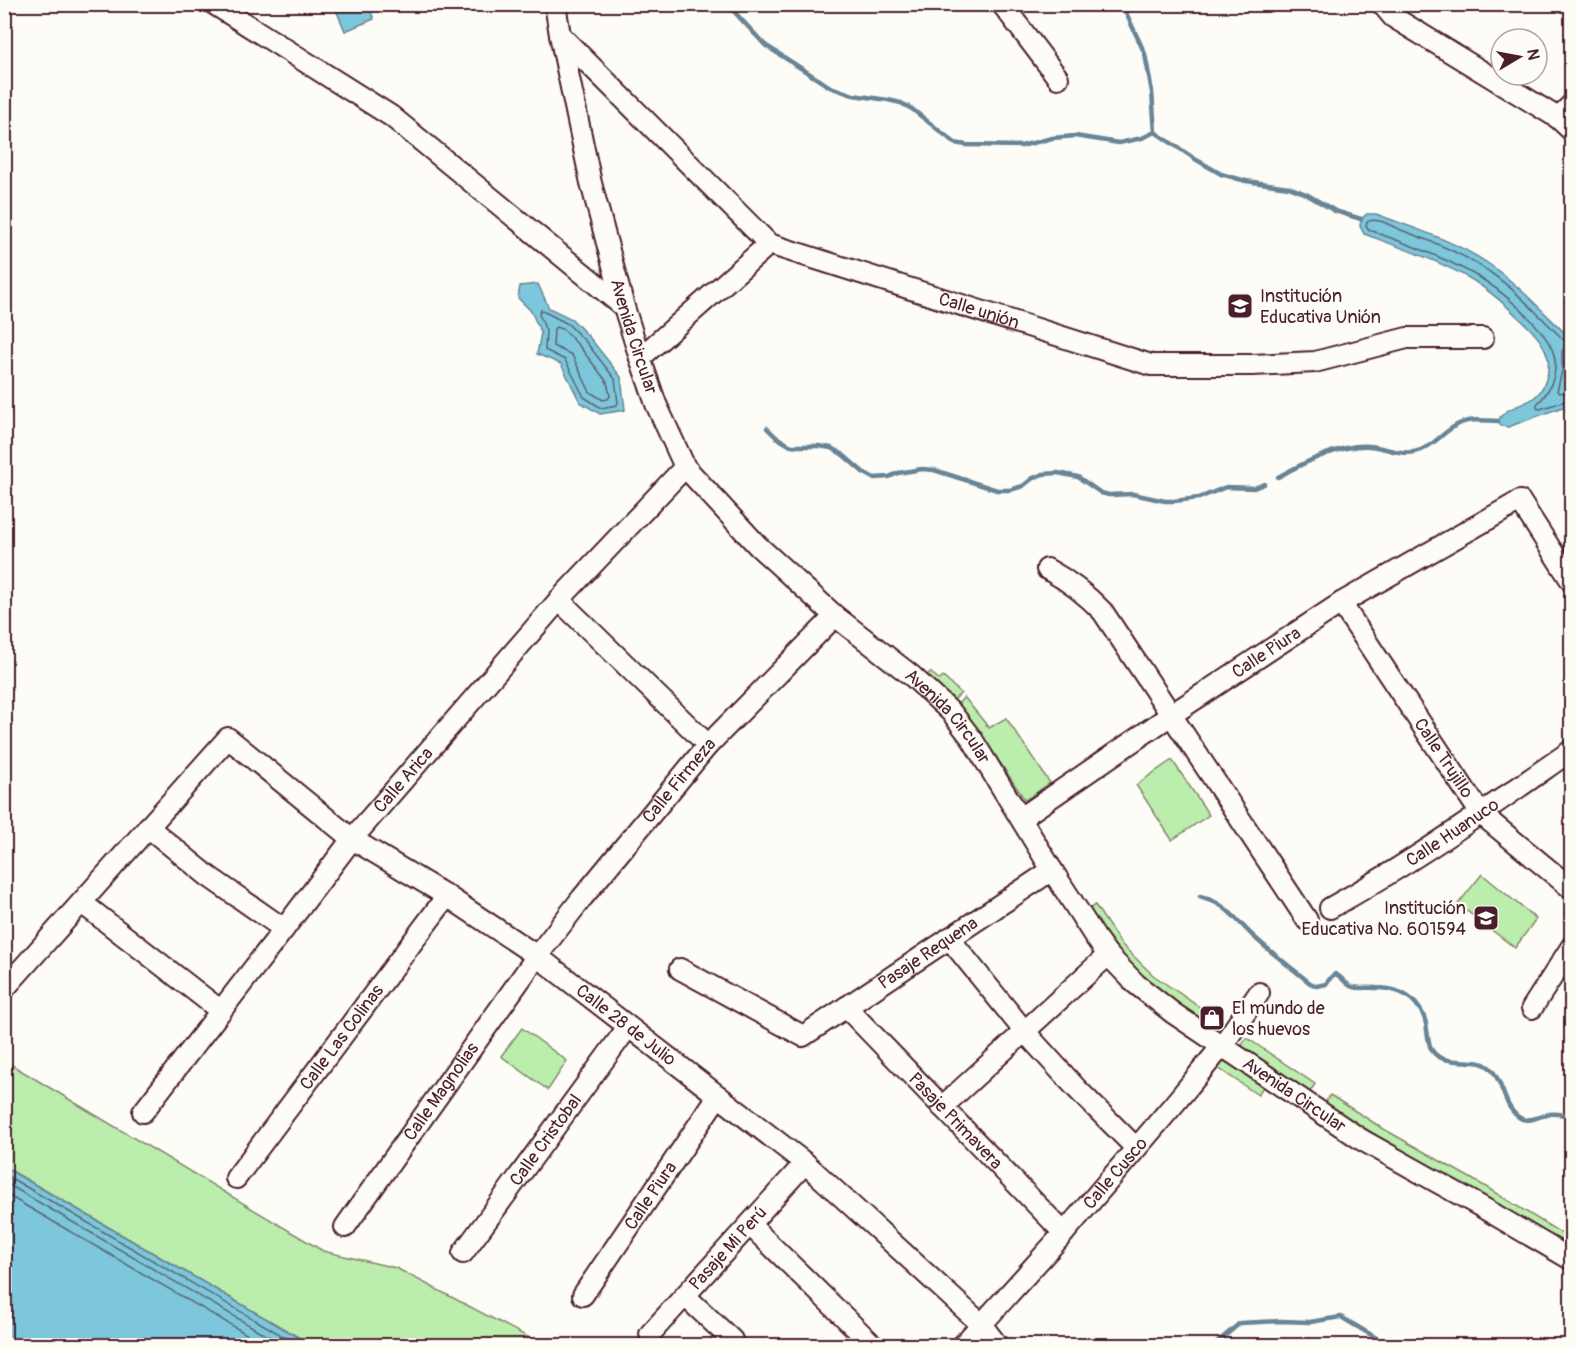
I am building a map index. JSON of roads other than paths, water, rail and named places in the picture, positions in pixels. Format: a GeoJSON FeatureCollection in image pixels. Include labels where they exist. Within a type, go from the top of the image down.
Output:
{"type":"FeatureCollection","features":[{"type":"Feature","properties":{"kind":"street"},"geometry":{"type":"LineString","coordinates":[[214,4],[391,116],[624,307]]}},
{"type":"Feature","properties":{"kind":"street","name":"Avenida Circular"},"geometry":{"type":"LineString","coordinates":[[555,4],[591,183],[624,307],[656,404],[685,467],[758,546],[835,616],[912,676],[952,713],[972,739],[1107,955],[1149,995],[1362,1140],[1572,1260]]}},
{"type":"Feature","properties":{"kind":"street"},"geometry":{"type":"LineString","coordinates":[[1002,4],[1058,78]]}},
{"type":"Feature","properties":{"kind":"street"},"geometry":{"type":"LineString","coordinates":[[1382,4],[1393,17],[1567,117]]}},
{"type":"Feature","properties":{"kind":"street","name":"Calle unión"},"geometry":{"type":"LineString","coordinates":[[560,35],[769,244],[1151,365],[1252,365],[1316,362],[1407,338],[1483,338]]}},
{"type":"Feature","properties":{"kind":"street"},"geometry":{"type":"LineString","coordinates":[[640,358],[769,244]]}},
{"type":"Feature","properties":{"kind":"street","name":"Calle Arica"},"geometry":{"type":"LineString","coordinates":[[142,1112],[352,839],[559,600],[685,467]]}},
{"type":"Feature","properties":{"kind":"street","name":"Calle Piura"},"geometry":{"type":"LineString","coordinates":[[1021,818],[1171,715],[1341,603],[1520,501],[1572,582]]}},
{"type":"Feature","properties":{"kind":"street"},"geometry":{"type":"LineString","coordinates":[[1047,569],[1068,580],[1103,612],[1307,920]]}},
{"type":"Feature","properties":{"kind":"street"},"geometry":{"type":"LineString","coordinates":[[559,600],[708,745]]}},
{"type":"Feature","properties":{"kind":"street","name":"Calle Trujillo"},"geometry":{"type":"LineString","coordinates":[[1341,603],[1481,814],[1572,889]]}},
{"type":"Feature","properties":{"kind":"street","name":"Calle Firmeza"},"geometry":{"type":"LineString","coordinates":[[537,956],[708,745],[835,616]]}},
{"type":"Feature","properties":{"kind":"street","name":"Calle 28 de Julio"},"geometry":{"type":"LineString","coordinates":[[148,827],[228,738],[352,839],[447,896],[537,956],[805,1163],[981,1324],[998,1346]]}},
{"type":"Feature","properties":{"kind":"street","name":"Calle Huanuco"},"geometry":{"type":"LineString","coordinates":[[1330,908],[1373,884],[1481,814],[1572,750]]}},
{"type":"Feature","properties":{"kind":"street"},"geometry":{"type":"LineString","coordinates":[[4,989],[148,827],[208,876],[284,929]]}},
{"type":"Feature","properties":{"kind":"street","name":"Pasaje Requena"},"geometry":{"type":"LineString","coordinates":[[680,969],[803,1036],[1052,870]]}},
{"type":"Feature","properties":{"kind":"street","name":"Calle Las Colinas"},"geometry":{"type":"LineString","coordinates":[[236,1179],[447,896]]}},
{"type":"Feature","properties":{"kind":"street"},"geometry":{"type":"LineString","coordinates":[[82,903],[221,1011]]}},
{"type":"Feature","properties":{"kind":"street"},"geometry":{"type":"LineString","coordinates":[[949,938],[1025,1032],[1077,1089],[1136,1148]]}},
{"type":"Feature","properties":{"kind":"street"},"geometry":{"type":"LineString","coordinates":[[1532,1008],[1572,946]]}},
{"type":"Feature","properties":{"kind":"street"},"geometry":{"type":"LineString","coordinates":[[942,1107],[1107,955]]}},
{"type":"Feature","properties":{"kind":"street","name":"Calle Magnolias"},"geometry":{"type":"LineString","coordinates":[[345,1227],[537,956]]}},
{"type":"Feature","properties":{"kind":"street","name":"Calle Cusco"},"geometry":{"type":"LineString","coordinates":[[962,1346],[1064,1233],[1222,1046],[1259,993]]}},
{"type":"Feature","properties":{"kind":"street","name":"Pasaje Primavera"},"geometry":{"type":"LineString","coordinates":[[846,1007],[1064,1233]]}},
{"type":"Feature","properties":{"kind":"street","name":"Calle Cristobal"},"geometry":{"type":"LineString","coordinates":[[463,1253],[628,1027]]}},
{"type":"Feature","properties":{"kind":"street","name":"Calle Piura"},"geometry":{"type":"LineString","coordinates":[[583,1295],[718,1096]]}},
{"type":"Feature","properties":{"kind":"street","name":"Pasaje Mi Perú"},"geometry":{"type":"LineString","coordinates":[[650,1334],[805,1163]]}},
{"type":"Feature","properties":{"kind":"street"},"geometry":{"type":"LineString","coordinates":[[750,1225],[874,1346]]}},
{"type":"Feature","properties":{"kind":"street"},"geometry":{"type":"LineString","coordinates":[[685,1296],[732,1340]]}},
{"type":"Feature","properties":{"kind":"water"},"geometry":{"type":"Polygon","coordinates":[[[334,5],[368,5],[374,19],[345,31],[334,5]]]}},
{"type":"Feature","properties":{"kind":"water"},"geometry":{"type":"Polygon","coordinates":[[[1367,214],[1376,214],[1460,247],[1486,262],[1519,289],[1571,339],[1571,404],[1508,427],[1501,426],[1498,421],[1503,414],[1535,397],[1545,382],[1548,372],[1547,355],[1539,339],[1504,304],[1474,281],[1434,261],[1364,234],[1360,226],[1361,219],[1367,214]]]}},
{"type":"Feature","properties":{"kind":"water"},"geometry":{"type":"Polygon","coordinates":[[[538,284],[549,308],[572,319],[621,377],[625,410],[600,414],[580,402],[561,364],[537,354],[541,333],[531,311],[518,298],[520,286],[538,284]]]}},
{"type":"Feature","properties":{"kind":"water"},"geometry":{"type":"Polygon","coordinates":[[[4,1167],[277,1325],[312,1345],[5,1345],[4,1167]]]}},
{"type":"Feature","properties":{"kind":"waterway"},"geometry":{"type":"LineString","coordinates":[[727,4],[765,45],[830,87],[853,95],[901,103],[955,143],[1021,146],[1052,138],[1075,136],[1119,143],[1142,138],[1155,132]]}},
{"type":"Feature","properties":{"kind":"waterway"},"geometry":{"type":"LineString","coordinates":[[1122,4],[1145,54],[1152,92],[1155,132],[1221,174],[1246,181],[1289,187],[1335,211],[1361,219]]}},
{"type":"Feature","properties":{"kind":"waterway"},"geometry":{"type":"LineString","coordinates":[[1278,477],[1334,451],[1369,446],[1414,452],[1427,447],[1449,430],[1466,421],[1498,421]]}},
{"type":"Feature","properties":{"kind":"waterway"},"geometry":{"type":"LineString","coordinates":[[767,428],[791,446],[831,448],[874,478],[922,469],[934,470],[997,490],[1010,490],[1023,486],[1043,474],[1058,473],[1078,477],[1101,493],[1133,494],[1165,501],[1199,498],[1226,487],[1254,488],[1264,484]]}},
{"type":"Feature","properties":{"kind":"waterway"},"geometry":{"type":"LineString","coordinates":[[1200,896],[1223,907],[1259,941],[1310,983],[1317,986],[1326,984],[1335,974],[1353,987],[1387,989],[1408,996],[1424,1016],[1430,1046],[1435,1054],[1446,1060],[1486,1065],[1499,1081],[1507,1103],[1522,1119],[1532,1119],[1549,1114],[1572,1116]]}},
{"type":"Feature","properties":{"kind":"waterway"},"geometry":{"type":"LineString","coordinates":[[1213,1346],[1240,1323],[1310,1322],[1341,1317],[1390,1346]]}},
{"type":"Feature","properties":{"kind":"place","name":"Institución Educativa Unión"},"geometry":{"type":"Point","coordinates":[1240,306]}},
{"type":"Feature","properties":{"kind":"place","name":"Institución Educativa No. 601594"},"geometry":{"type":"Point","coordinates":[1486,918]}},
{"type":"Feature","properties":{"kind":"place","name":"El mundo de los huevos"},"geometry":{"type":"Point","coordinates":[1212,1018]}}]}
